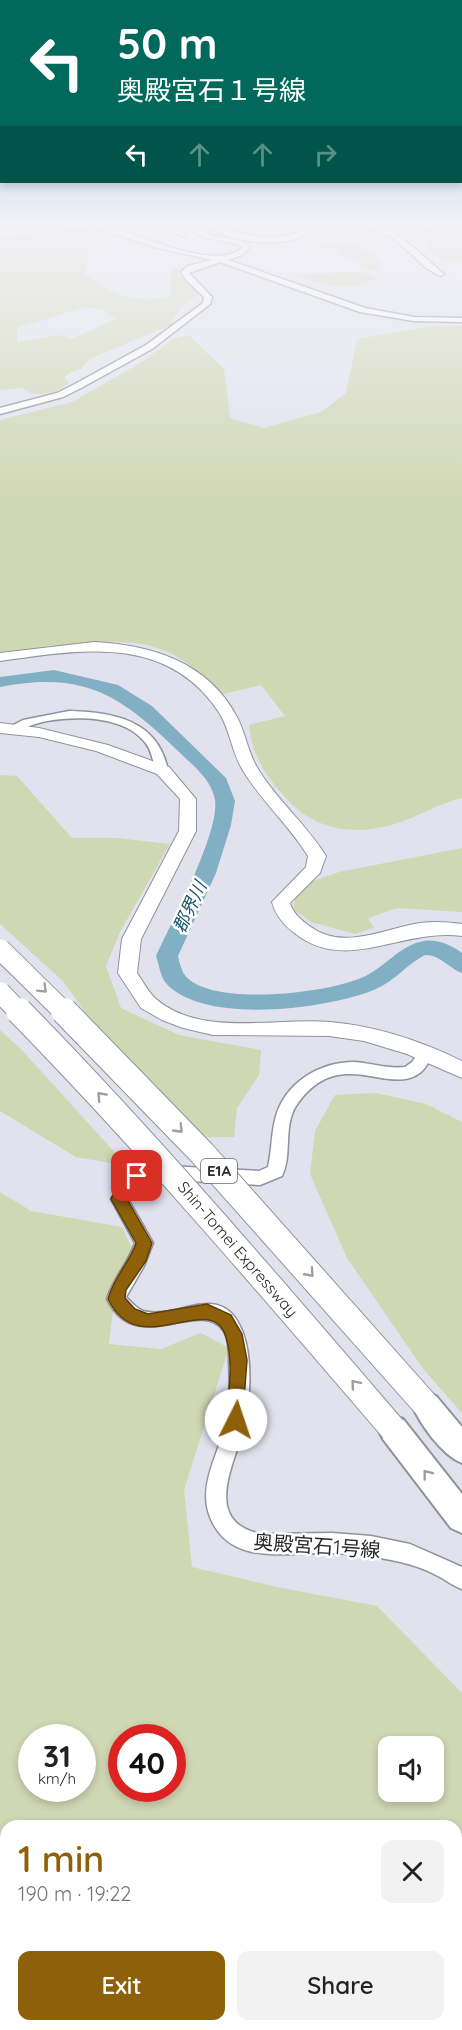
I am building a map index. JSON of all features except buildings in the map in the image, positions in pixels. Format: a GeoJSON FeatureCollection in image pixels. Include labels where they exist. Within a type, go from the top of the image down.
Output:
{"type":"FeatureCollection","features":[{"type":"Feature","properties":{"kind":"highway","name":"E1A"},"geometry":{"type":"LineString","coordinates":[[0,949],[202,1153],[426,1405],[462,1449]]}},
{"type":"Feature","properties":{"kind":"highway","name":"Shin-Tomei Expressway"},"geometry":{"type":"LineString","coordinates":[[0,992],[94,1088],[198,1202],[393,1429],[462,1518]]}},
{"type":"Feature","properties":{"kind":"main road"},"geometry":{"type":"LineString","coordinates":[[0,657],[107,645],[150,652],[178,665],[202,683],[226,711],[241,755],[257,781],[301,831],[316,856],[314,869],[281,902],[282,910],[300,929],[319,941],[347,945],[377,940],[428,926],[462,930]]}},
{"type":"Feature","properties":{"kind":"main road"},"geometry":{"type":"LineString","coordinates":[[6,728],[118,752],[147,762],[162,771],[186,793],[192,820],[176,859],[144,911],[131,939],[127,957],[134,989],[148,1003],[172,1017],[197,1024],[246,1030],[339,1030],[394,1040],[462,1070]]}},
{"type":"Feature","properties":{"kind":"street"},"geometry":{"type":"LineString","coordinates":[[0,411],[60,395],[149,347],[190,316]]}},
{"type":"Feature","properties":{"kind":"street"},"geometry":{"type":"LineString","coordinates":[[395,316],[414,319],[462,320]]}},
{"type":"Feature","properties":{"kind":"street"},"geometry":{"type":"LineString","coordinates":[[6,728],[27,720],[70,714],[118,721],[140,731],[152,744],[158,752],[162,771]]}},
{"type":"Feature","properties":{"kind":"street","name":"奥殿宮石1号線"},"geometry":{"type":"LineString","coordinates":[[426,1053],[416,1069],[406,1074],[344,1066],[319,1074],[307,1083],[286,1109],[276,1171],[260,1178],[152,1172],[137,1176],[125,1186],[119,1199],[144,1243],[138,1261],[119,1288],[116,1299],[134,1317],[148,1322],[207,1311],[225,1320],[234,1334],[239,1360],[236,1420],[214,1496],[224,1526],[244,1540],[256,1544],[330,1543],[395,1552],[436,1564],[462,1579]]}},
{"type":"Feature","properties":{"kind":"green space"},"geometry":{"type":"Polygon","coordinates":[[[0,316],[57,316],[17,328],[17,342],[58,335],[71,339],[116,319],[111,316],[175,316],[171,325],[89,359],[81,369],[64,377],[69,383],[58,390],[40,394],[23,388],[0,390],[0,316]]]}},
{"type":"Feature","properties":{"kind":"green space"},"geometry":{"type":"Polygon","coordinates":[[[432,326],[462,326],[462,798],[406,820],[373,829],[341,829],[326,825],[311,819],[285,797],[265,773],[257,756],[249,725],[285,716],[261,685],[223,694],[192,667],[172,654],[132,643],[88,642],[0,654],[0,420],[72,402],[140,363],[175,338],[189,335],[224,369],[230,418],[264,428],[321,412],[346,393],[357,339],[432,326]]]}},
{"type":"Feature","properties":{"kind":"green space"},"geometry":{"type":"Polygon","coordinates":[[[0,775],[17,776],[72,838],[117,838],[170,844],[120,932],[106,966],[121,1008],[179,1035],[261,1050],[259,1075],[237,1108],[234,1137],[206,1137],[92,1022],[63,981],[0,924],[0,775]]]}},
{"type":"Feature","properties":{"kind":"green space"},"geometry":{"type":"Polygon","coordinates":[[[462,848],[462,912],[397,908],[368,918],[374,928],[355,934],[311,922],[293,909],[296,896],[313,881],[339,872],[462,848]]]}},
{"type":"Feature","properties":{"kind":"green space"},"geometry":{"type":"Polygon","coordinates":[[[0,1030],[21,1049],[127,1166],[76,1157],[0,1111],[0,1030]]]}},
{"type":"Feature","properties":{"kind":"green space"},"geometry":{"type":"Polygon","coordinates":[[[376,1093],[426,1104],[462,1122],[462,1413],[424,1370],[347,1258],[310,1174],[315,1131],[335,1095],[376,1093]]]}},
{"type":"Feature","properties":{"kind":"green space"},"geometry":{"type":"Polygon","coordinates":[[[0,1192],[31,1211],[122,1227],[138,1261],[114,1303],[109,1344],[161,1349],[201,1333],[229,1348],[184,1490],[192,1567],[277,1587],[377,1606],[462,1693],[462,1820],[0,1820],[0,1192]]]}},
{"type":"Feature","properties":{"kind":"waterway","name":"郡界川"},"geometry":{"type":"LineString","coordinates":[[0,682],[30,676],[54,675],[112,689],[146,710],[217,778],[225,801],[221,825],[206,873],[167,956],[174,977],[191,991],[217,999],[247,1002],[310,998],[361,987],[377,980],[412,953],[425,948],[444,951],[462,965]]}},
{"type":"Feature","properties":{"kind":"route"},"geometry":{"type":"LineString","coordinates":[[137,1176],[125,1186],[119,1199],[144,1243],[138,1261],[119,1288],[116,1299],[129,1314],[139,1320],[148,1322],[197,1311],[207,1311],[215,1313],[231,1326],[239,1360],[236,1420]]}}]}
